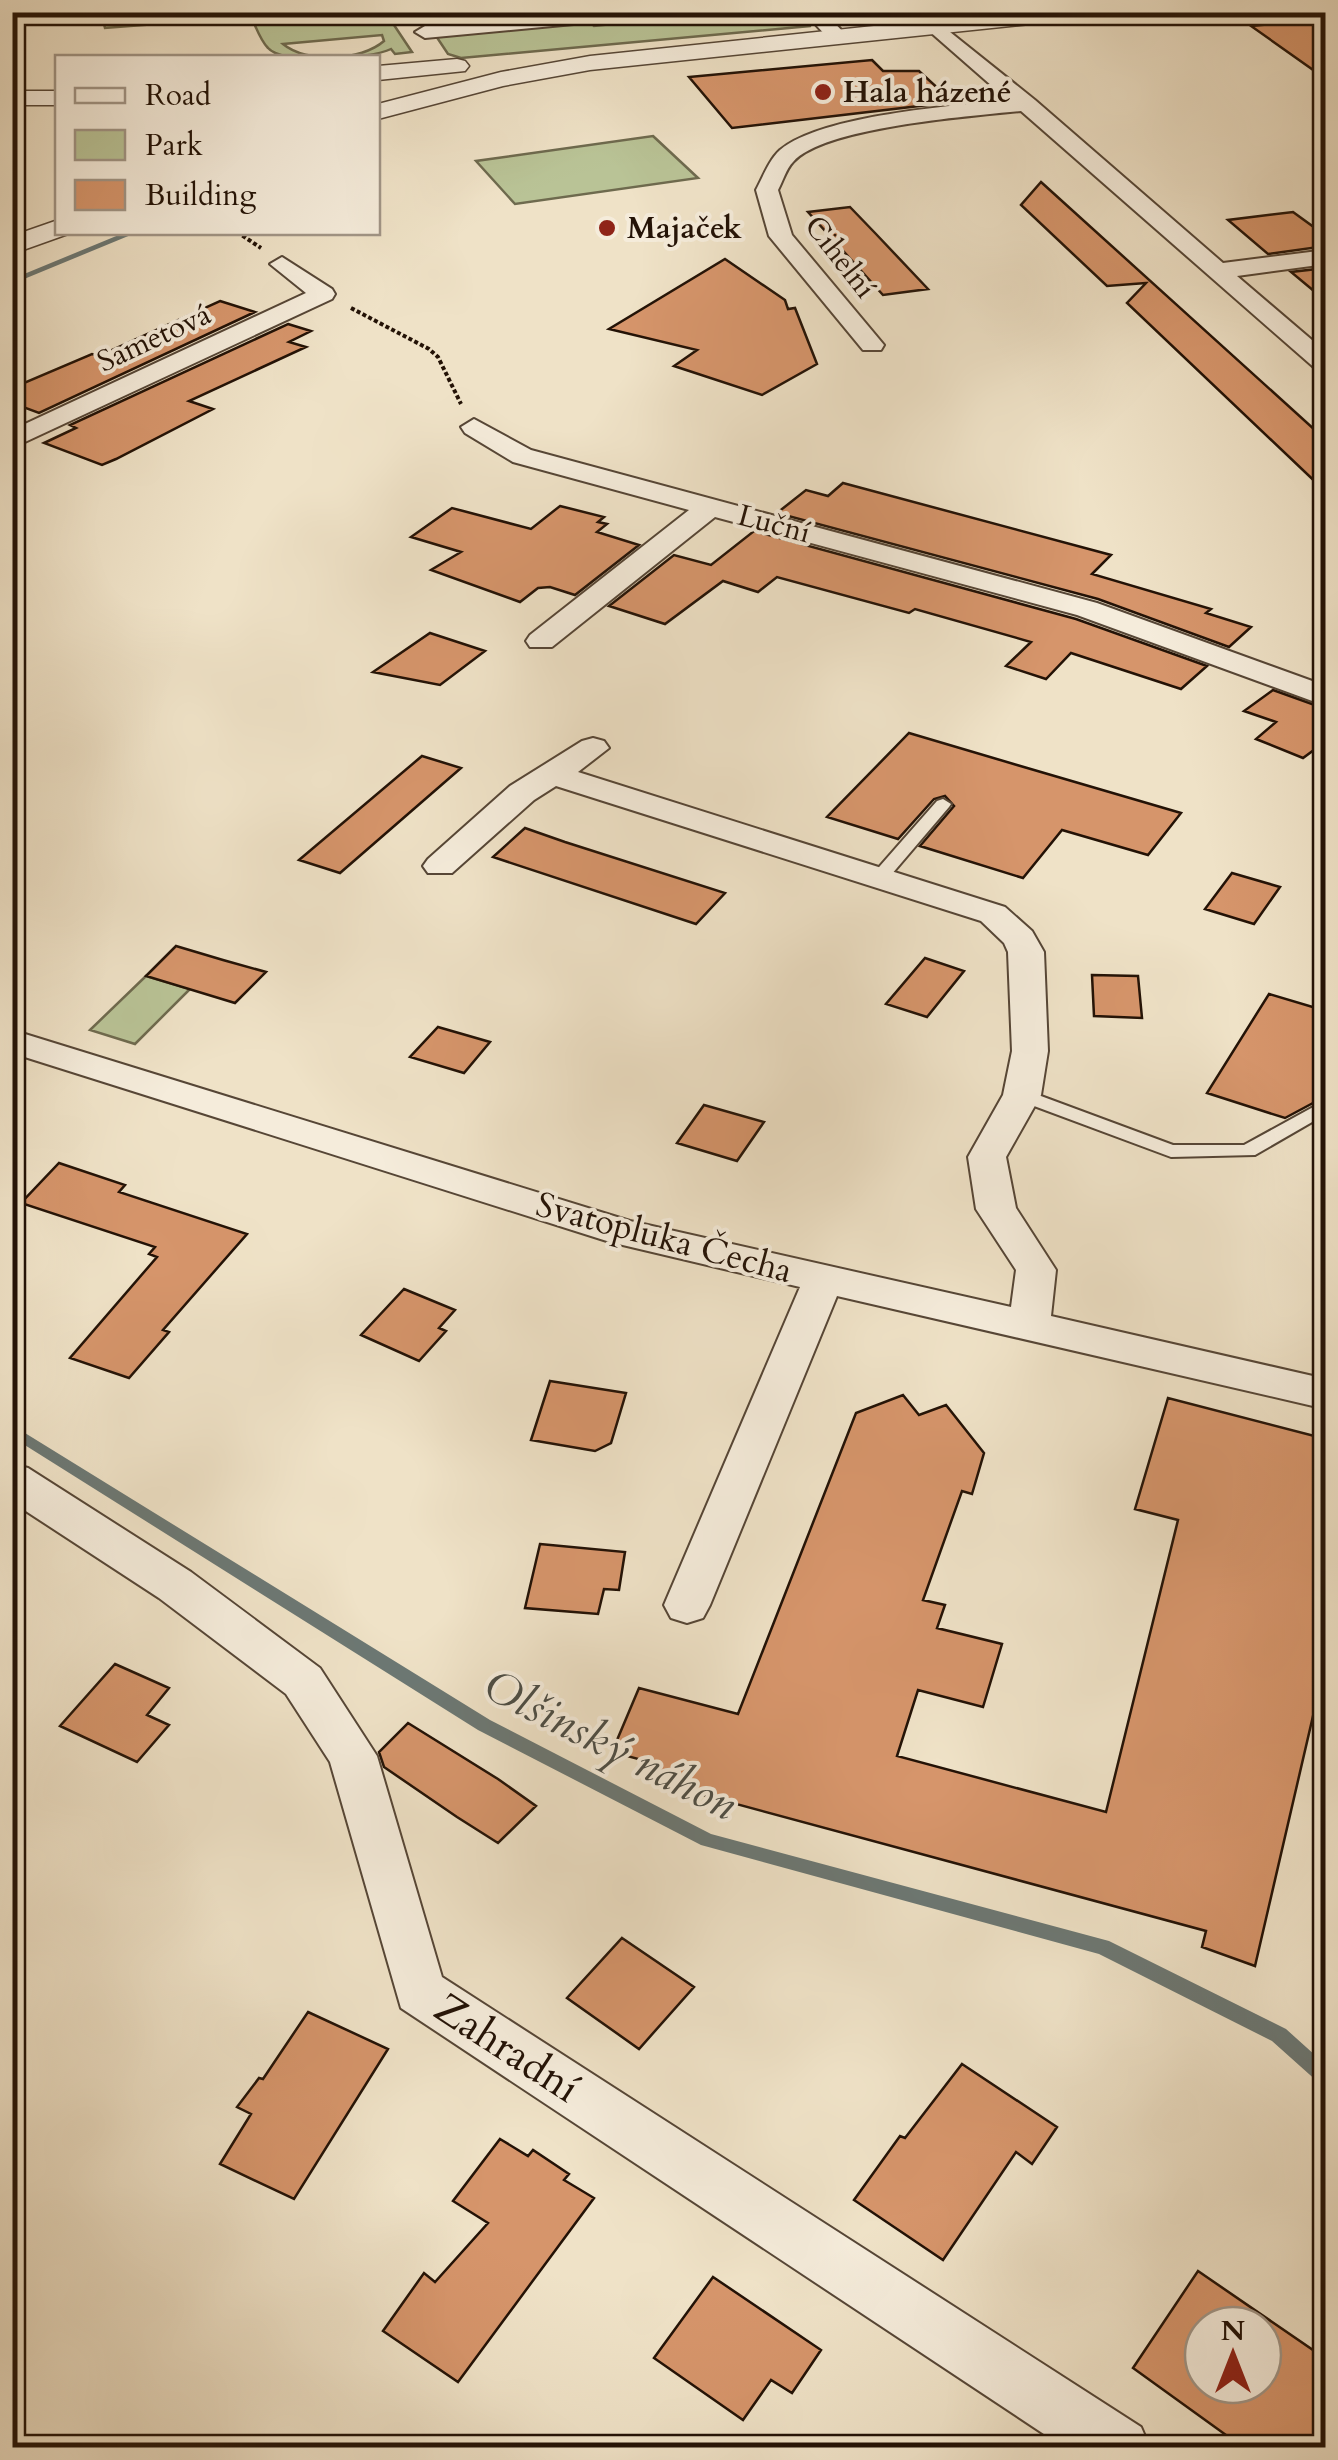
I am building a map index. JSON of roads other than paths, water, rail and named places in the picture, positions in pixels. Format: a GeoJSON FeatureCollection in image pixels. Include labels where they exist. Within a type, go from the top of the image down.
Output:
{"type":"FeatureCollection","features":[{"type":"Feature","properties":{"kind":"street"},"geometry":{"type":"LineString","coordinates":[[413,12],[446,67]]}},
{"type":"Feature","properties":{"kind":"street"},"geometry":{"type":"LineString","coordinates":[[426,32],[483,19],[637,12]]}},
{"type":"Feature","properties":{"kind":"street"},"geometry":{"type":"LineString","coordinates":[[814,12],[836,35]]}},
{"type":"Feature","properties":{"kind":"street"},"geometry":{"type":"LineString","coordinates":[[384,109],[501,79],[590,63],[1017,15],[1078,12]]}},
{"type":"Feature","properties":{"kind":"street"},"geometry":{"type":"LineString","coordinates":[[935,26],[1326,365]]}},
{"type":"Feature","properties":{"kind":"street"},"geometry":{"type":"LineString","coordinates":[[380,77],[522,62],[590,63]]}},
{"type":"Feature","properties":{"kind":"street"},"geometry":{"type":"LineString","coordinates":[[380,79],[390,90],[384,109]]}},
{"type":"Feature","properties":{"kind":"street"},"geometry":{"type":"LineString","coordinates":[[12,98],[55,98]]}},
{"type":"Feature","properties":{"kind":"street","name":"Cihelní"},"geometry":{"type":"LineString","coordinates":[[872,345],[781,236],[766,190],[787,154],[828,136],[884,122],[1028,104]]}},
{"type":"Feature","properties":{"kind":"street"},"geometry":{"type":"LineString","coordinates":[[12,246],[55,229]]}},
{"type":"Feature","properties":{"kind":"street"},"geometry":{"type":"LineString","coordinates":[[1217,270],[1326,257]]}},
{"type":"Feature","properties":{"kind":"street","name":"Sametová"},"geometry":{"type":"LineString","coordinates":[[12,440],[324,294],[282,264]]}},
{"type":"Feature","properties":{"kind":"street","name":"Luční"},"geometry":{"type":"LineString","coordinates":[[474,427],[522,456],[1087,609],[1326,697]]}},
{"type":"Feature","properties":{"kind":"street"},"geometry":{"type":"LineString","coordinates":[[541,641],[710,507]]}},
{"type":"Feature","properties":{"kind":"street"},"geometry":{"type":"LineString","coordinates":[[440,866],[522,793],[594,748]]}},
{"type":"Feature","properties":{"kind":"street"},"geometry":{"type":"LineString","coordinates":[[552,774],[993,914],[1020,938],[1026,952],[1030,1051],[1022,1095],[987,1157],[996,1209],[1036,1270],[1029,1327]]}},
{"type":"Feature","properties":{"kind":"street","name":"Svatopluka Čecha"},"geometry":{"type":"LineString","coordinates":[[12,1042],[624,1233],[1326,1394]]}},
{"type":"Feature","properties":{"kind":"street"},"geometry":{"type":"LineString","coordinates":[[687,1605],[823,1280]]}},
{"type":"Feature","properties":{"kind":"street","name":"Zahradní"},"geometry":{"type":"LineString","coordinates":[[12,1480],[175,1584],[302,1681],[353,1756],[420,1991],[1120,2448]]}},
{"type":"Feature","properties":{"kind":"lane"},"geometry":{"type":"LineString","coordinates":[[880,878],[943,804]]}},
{"type":"Feature","properties":{"kind":"lane"},"geometry":{"type":"LineString","coordinates":[[1022,1095],[1171,1152],[1248,1152],[1326,1106]]}},
{"type":"Feature","properties":{"kind":"waterway"},"geometry":{"type":"LineString","coordinates":[[12,282],[127,235]]}},
{"type":"Feature","properties":{"kind":"waterway","name":"Olšinský náhon"},"geometry":{"type":"LineString","coordinates":[[12,1430],[484,1725],[707,1840],[1103,1947],[1279,2035],[1326,2077]]}},
{"type":"Feature","properties":{"kind":"place","name":"Hala házené"},"geometry":{"type":"Point","coordinates":[823,92]}},
{"type":"Feature","properties":{"kind":"place","name":"Majaček"},"geometry":{"type":"Point","coordinates":[607,228]}}]}
